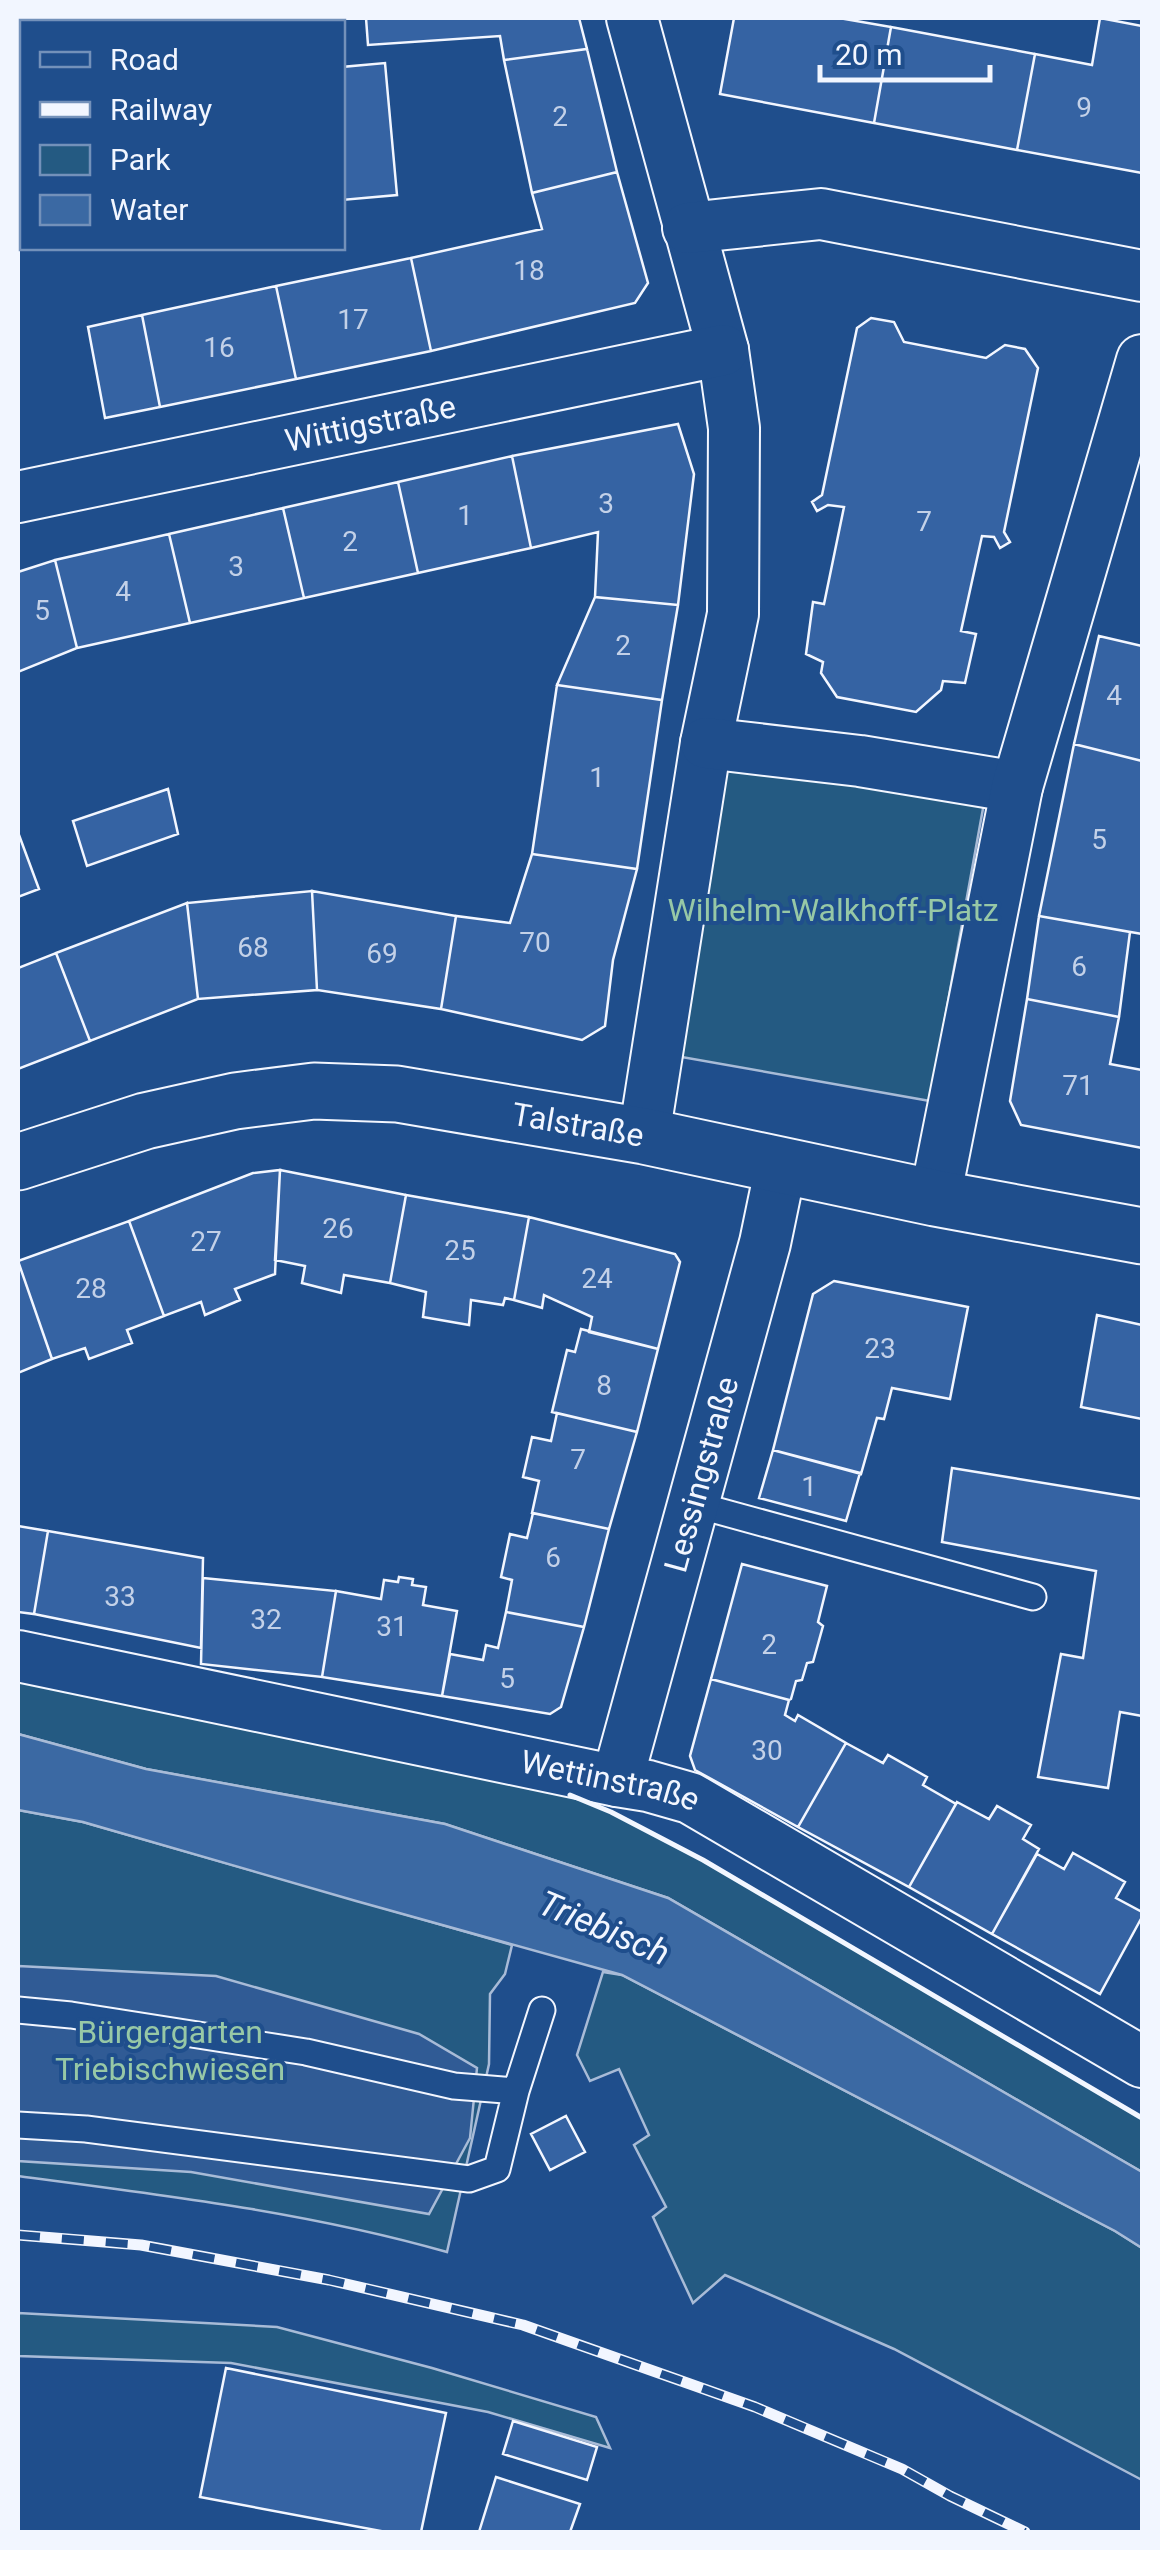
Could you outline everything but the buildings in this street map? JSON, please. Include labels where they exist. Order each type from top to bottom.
[{"type":"main road","name":"Talstraße","points":[[18,1162],[145,1121],[235,1101],[314,1091],[397,1094],[644,1136],[934,1198],[1142,1236]]},
{"type":"street","points":[[632,18],[723,350],[734,428],[733,614],[706,743],[644,1136]]},
{"type":"street","points":[[688,228],[820,214],[1142,276]]},
{"type":"street","name":"Wittigstraße","points":[[18,497],[723,350]]},
{"type":"street","points":[[934,1198],[1017,787],[1142,360]]},
{"type":"street","points":[[706,743],[860,761],[1017,787]]},
{"type":"street","name":"Lessingstraße","points":[[617,1781],[765,1243],[781,1166]]},
{"type":"street","name":"Wettinstraße","points":[[18,1656],[648,1786],[690,1798],[1142,2062]]},
{"type":"lane","points":[[693,1504],[1033,1598]]},
{"type":"lane","points":[[18,2010],[306,2052],[454,2086],[516,2090]]},
{"type":"lane","points":[[18,2126],[86,2129],[469,2179],[497,2169],[516,2090],[542,2010]]},
{"type":"green space","name":"Wilhelm-Walkhoff-Platz","points":[[727,757],[984,803],[930,1101],[676,1056]]},
{"type":"green space","points":[[18,1679],[551,1787],[611,1812],[703,1860],[1142,2118],[1142,2172],[668,1898],[445,1824],[146,1769],[18,1734]]},
{"type":"green space","name":"Bürgergarten Triebischwiesen","points":[[18,1810],[83,1822],[512,1945],[505,1974],[490,1994],[489,2064],[447,2252],[288,2215],[18,2176]]},
{"type":"green space","points":[[603,1972],[622,1975],[1142,2248],[1142,2480],[894,2349],[725,2275],[693,2303],[653,2217],[666,2207],[634,2145],[649,2135],[619,2069],[590,2081],[577,2055]]},
{"type":"green space","points":[[18,2313],[277,2327],[596,2417],[610,2448],[488,2412],[231,2363],[18,2356]]},
{"type":"shaded area","name":"Bürgergarten Triebischwiesen","points":[[18,1966],[216,1976],[419,2034],[477,2068],[470,2138],[429,2214],[191,2172],[18,2161]]},
{"type":"water","name":"Triebisch","points":[[18,1734],[146,1769],[445,1824],[668,1898],[1142,2172],[1142,2248],[622,1975],[83,1822],[18,1810]]},
{"type":"railway","points":[[18,2235],[141,2245],[329,2280],[523,2325],[755,2407],[902,2469],[1025,2532]]},
{"type":"wall","points":[[570,1795],[703,1860],[1142,2118]]}]
